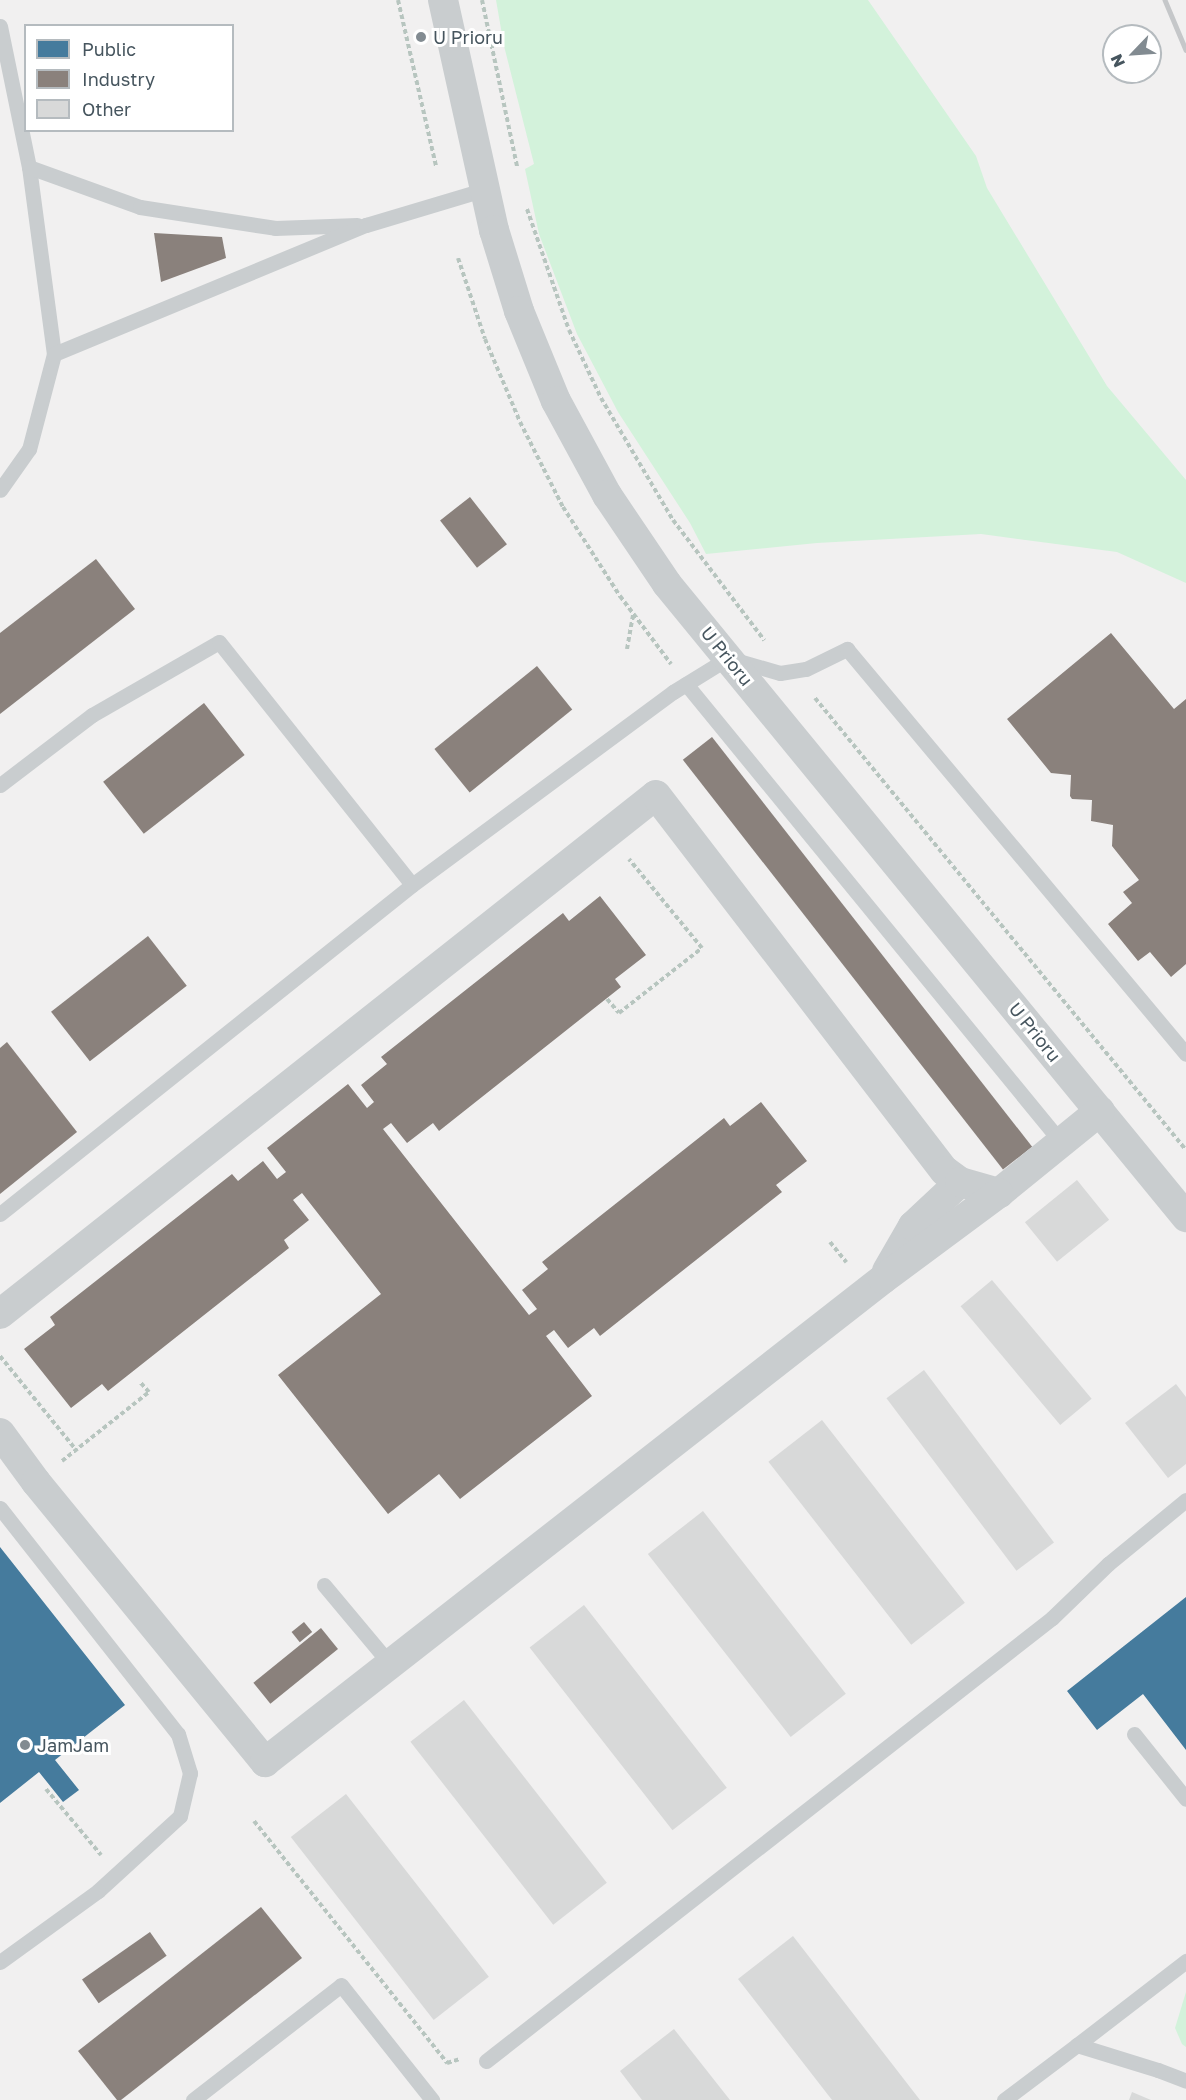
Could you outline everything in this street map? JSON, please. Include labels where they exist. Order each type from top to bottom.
[{"type":"street","name":"U Prioru","points":[[443,0],[494,230],[519,311],[556,401],[614,505],[668,584],[1186,1217]]},
{"type":"street","points":[[0,1314],[656,795],[938,1162],[960,1182],[999,1193]]},
{"type":"street","points":[[0,1433],[36,1482],[265,1762],[883,1279],[999,1193],[1060,1141],[1100,1111]]},
{"type":"street","points":[[883,1279],[912,1226],[960,1182]]},
{"type":"lane","points":[[0,26],[29,167],[54,354],[29,449],[0,490]]},
{"type":"lane","points":[[29,167],[140,207],[275,228],[366,225]]},
{"type":"lane","points":[[54,354],[164,311],[366,225],[486,189]]},
{"type":"lane","points":[[0,785],[92,715],[219,642],[412,885]]},
{"type":"lane","points":[[0,1214],[412,885],[686,684],[728,658],[780,673],[806,669],[848,649],[1186,1054]]},
{"type":"lane","points":[[686,684],[1060,1141]]},
{"type":"lane","points":[[486,2061],[1031,1635],[1108,1564],[1186,1500]]},
{"type":"lane","points":[[0,1508],[178,1734],[190,1773],[180,1816],[98,1891],[0,1962]]},
{"type":"lane","points":[[324,1585],[390,1664]]},
{"type":"lane","points":[[1134,1734],[1186,1799]]},
{"type":"lane","points":[[1004,2100],[1186,1961]]},
{"type":"lane","points":[[193,2100],[341,1985],[432,2100]]},
{"type":"lane","points":[[1077,2045],[1186,2081]]},
{"type":"path","points":[[398,0],[436,166]]},
{"type":"path","points":[[482,0],[519,172]]},
{"type":"path","points":[[526,207],[569,330],[601,398],[673,520],[765,642]]},
{"type":"path","points":[[627,650],[633,613]]},
{"type":"path","points":[[815,698],[1186,1150]]},
{"type":"path","points":[[607,833],[702,948],[619,1013],[607,999]]},
{"type":"path","points":[[830,1242],[846,1262]]},
{"type":"path","points":[[0,1356],[76,1450]]},
{"type":"path","points":[[36,1482],[149,1392],[140,1382]]},
{"type":"path","points":[[46,1789],[117,1874]]},
{"type":"path","points":[[254,1821],[447,2063],[468,2056],[486,2061]]},
{"type":"green space","points":[[496,0],[868,0],[976,156],[987,188],[1107,386],[1186,480],[1186,583],[1117,552],[981,534],[817,543],[706,554],[690,523],[618,412],[577,334],[539,234],[525,169],[534,164],[504,46]]},
{"type":"green space","points":[[1186,1992],[1186,2047],[1182,2044],[1175,2028]]},
{"type":"building: Public","points":[[0,1547],[125,1705],[55,1760],[79,1790],[63,1802],[39,1772],[0,1803]]},
{"type":"building: Public","points":[[1186,1597],[1186,1750],[1143,1694],[1097,1730],[1067,1691]]},
{"type":"building: Industry","points":[[154,233],[222,237],[226,258],[161,282]]},
{"type":"building: Industry","points":[[470,497],[507,544],[477,568],[440,520]]},
{"type":"building: Industry","points":[[96,559],[135,609],[0,714],[0,633]]},
{"type":"building: Industry","points":[[1111,633],[1174,709],[1186,699],[1186,964],[1171,977],[1150,952],[1138,961],[1108,924],[1132,903],[1123,892],[1139,880],[1112,846],[1113,825],[1091,821],[1092,800],[1072,799],[1070,796],[1071,775],[1051,773],[1007,719]]},
{"type":"building: Industry","points":[[537,666],[572,710],[470,793],[434,749]]},
{"type":"building: Industry","points":[[204,703],[245,755],[144,834],[103,782]]},
{"type":"building: Industry","points":[[712,737],[1032,1147],[1003,1170],[683,760]]},
{"type":"building: Industry","points":[[600,896],[646,955],[615,979],[621,987],[439,1131],[433,1123],[407,1143],[391,1123],[383,1129],[529,1315],[537,1309],[522,1290],[548,1269],[542,1262],[724,1118],[730,1126],[761,1102],[807,1161],[776,1185],[782,1192],[600,1336],[594,1328],[568,1348],[554,1330],[546,1336],[592,1396],[460,1499],[439,1474],[388,1514],[278,1375],[381,1294],[302,1193],[293,1200],[309,1220],[284,1240],[289,1248],[108,1391],[102,1384],[71,1408],[24,1349],[55,1325],[50,1317],[232,1174],[238,1181],[263,1161],[277,1179],[286,1172],[267,1148],[348,1084],[367,1108],[374,1102],[361,1085],[387,1064],[381,1057],[563,913],[569,921]]},
{"type":"building: Industry","points":[[148,936],[187,986],[90,1061],[51,1012]]},
{"type":"building: Industry","points":[[7,1042],[77,1132],[0,1194],[0,1048]]},
{"type":"building: Industry","points":[[304,1622],[312,1632],[300,1642],[292,1632]]},
{"type":"building: Industry","points":[[321,1628],[338,1649],[270,1704],[253,1683]]},
{"type":"building: Industry","points":[[261,1907],[302,1958],[121,2100],[117,2100],[78,2051]]},
{"type":"building: Industry","points":[[150,1932],[167,1956],[99,2003],[82,1980]]},
{"type":"building: Other","points":[[1077,1180],[1109,1220],[1057,1262],[1025,1222]]},
{"type":"building: Other","points":[[992,1280],[1092,1399],[1060,1425],[961,1306]]},
{"type":"building: Other","points":[[924,1370],[1054,1543],[1016,1571],[886,1398]]},
{"type":"building: Other","points":[[1176,1384],[1186,1397],[1186,1464],[1168,1478],[1125,1423]]},
{"type":"building: Other","points":[[822,1420],[965,1603],[911,1645],[768,1462]]},
{"type":"building: Other","points":[[703,1511],[846,1694],[791,1737],[648,1554]]},
{"type":"building: Other","points":[[584,1605],[727,1788],[672,1830],[530,1647]]},
{"type":"building: Other","points":[[464,1700],[607,1883],[553,1925],[410,1742]]},
{"type":"building: Other","points":[[346,1794],[489,1977],[434,2020],[291,1837]]},
{"type":"building: Other","points":[[793,1936],[920,2100],[832,2100],[738,1979]]},
{"type":"building: Other","points":[[674,2029],[730,2100],[642,2100],[620,2071]]},
{"type":"building: Other","points":[[1132,2092],[1151,2100],[1129,2100]]},
{"type":"railway","points":[[1165,0],[1186,50]]},
{"type":"place","name":"U Prioru","points":[[421,37]]},
{"type":"place","name":"JamJam","points":[[25,1745]]}]
